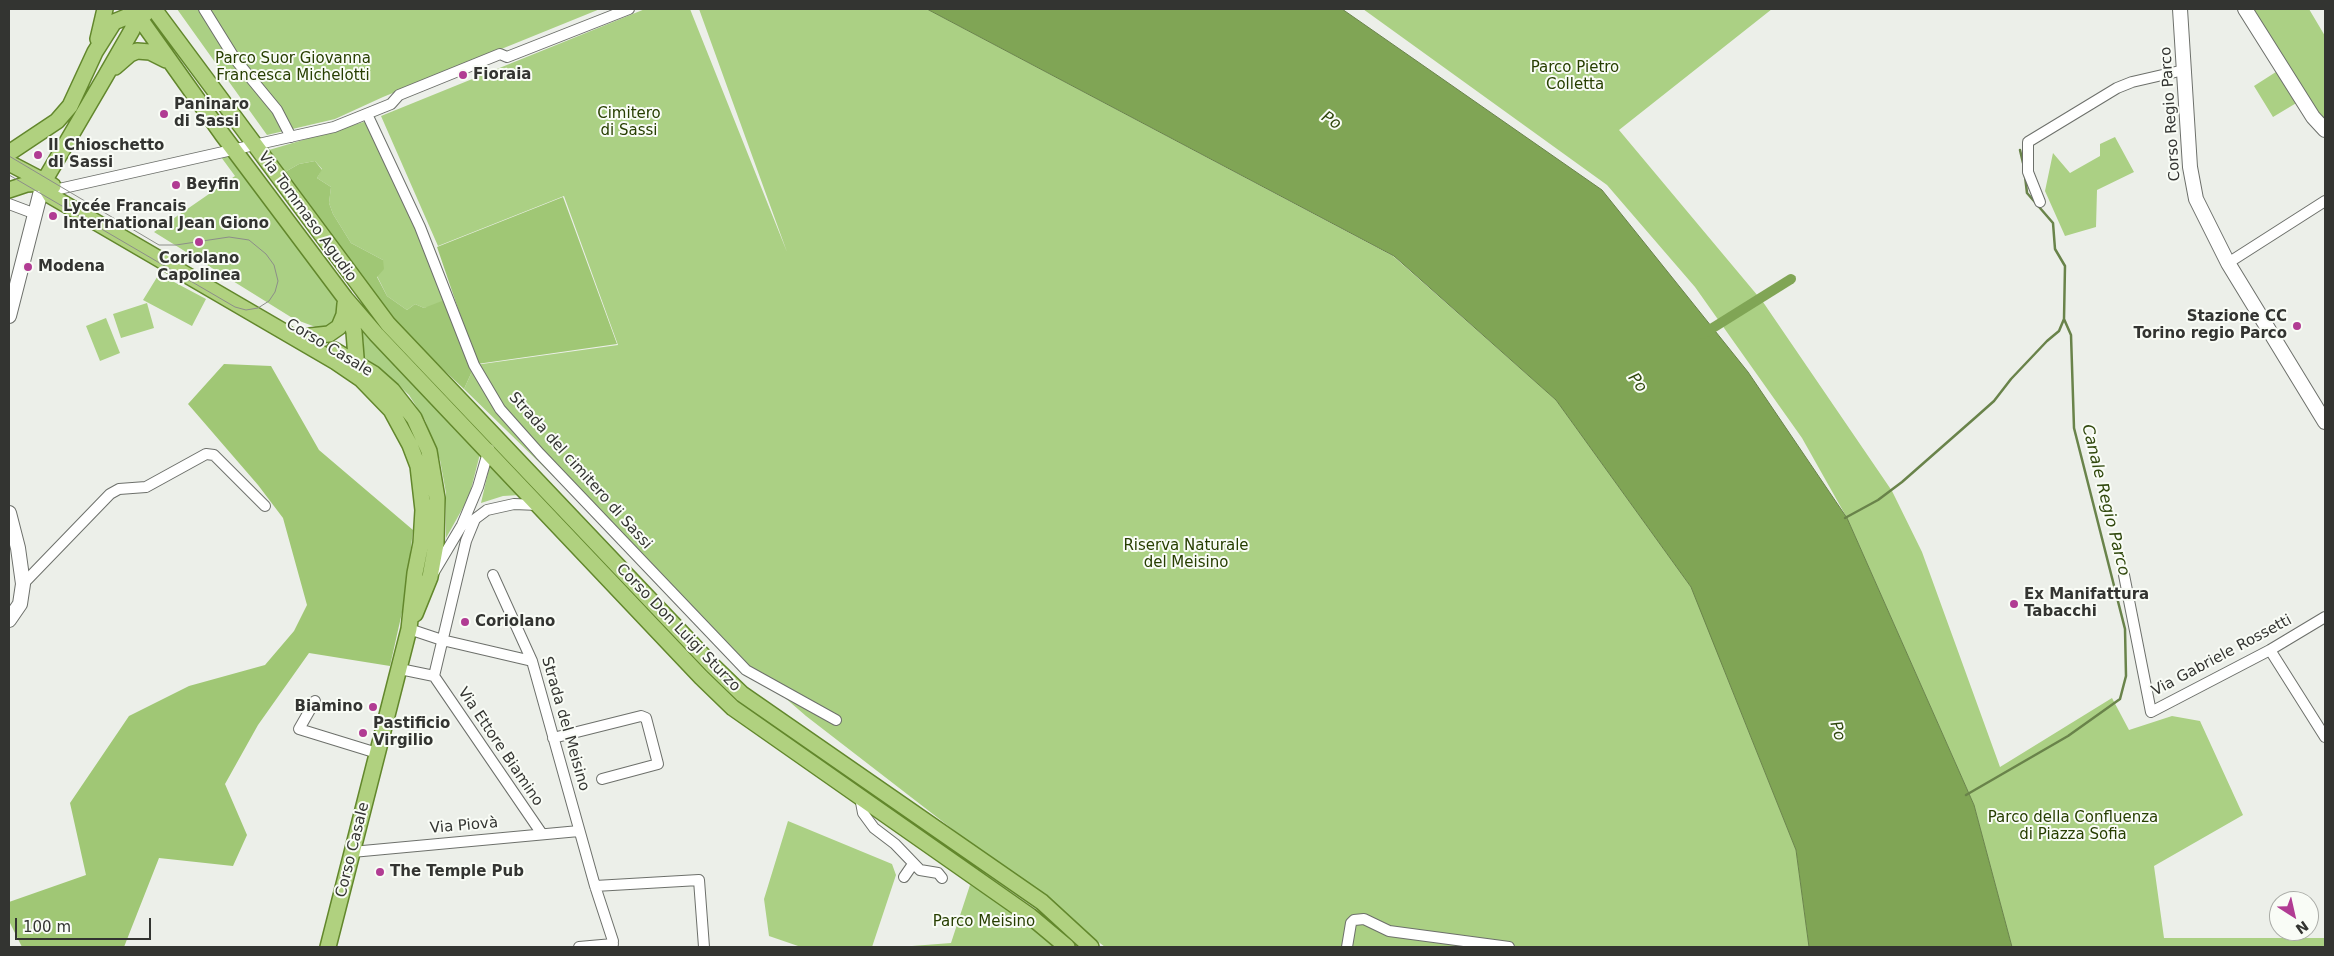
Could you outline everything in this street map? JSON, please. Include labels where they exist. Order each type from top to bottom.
[{"type":"main road","points":[[9,152],[50,126],[66,111],[84,79],[95,52],[105,9]]},
{"type":"main road","points":[[95,52],[114,22],[137,11],[149,14],[157,13]]},
{"type":"main road","points":[[9,190],[27,184],[43,183],[105,78],[137,11]]},
{"type":"main road","name":"Via Tommaso Agudio","points":[[137,11],[170,62],[345,298]]},
{"type":"main road","name":"Via Tommaso Agudio","points":[[157,13],[360,289]]},
{"type":"main road","points":[[105,78],[121,61],[137,51],[155,54],[170,62]]},
{"type":"main road","name":"Corso Casale","points":[[9,163],[43,183],[59,189],[355,362],[378,378],[404,403],[429,451],[435,474],[438,509],[436,544],[430,577],[409,629]]},
{"type":"main road","name":"Corso Casale","points":[[43,183],[51,196],[336,362],[361,379],[380,397],[401,425],[418,466],[423,510],[421,543],[415,573],[409,629],[328,947]]},
{"type":"main road","name":"Corso Don Luigi Sturzo","points":[[360,289],[388,324],[491,434],[742,694],[1042,902],[1091,947]]},
{"type":"main road","points":[[310,336],[329,334],[339,327],[344,315],[345,298]]},
{"type":"main road","points":[[345,298],[354,332],[355,362],[361,379]]},
{"type":"main road","name":"Corso Don Luigi Sturzo","points":[[345,298],[376,334],[732,708],[1030,916],[1067,947]]},
{"type":"street","points":[[204,9],[236,59],[277,110],[291,137],[334,128],[391,104],[399,95],[500,54],[507,57],[628,9]]},
{"type":"street","name":"Corso Regio Parco","points":[[2180,9],[2192,186],[2202,213],[2228,263],[2325,422]]},
{"type":"street","points":[[2245,9],[2313,117],[2325,130]]},
{"type":"street","points":[[2040,202],[2028,172],[2028,142],[2117,88],[2184,70]]},
{"type":"street","name":"Strada del cimitero di Sassi","points":[[368,114],[420,227],[474,365],[500,409],[540,454],[746,670],[836,720]]},
{"type":"street","name":"Via Tommaso Agudio","points":[[234,149],[291,137]]},
{"type":"street","points":[[59,189],[234,149]]},
{"type":"street","points":[[9,316],[33,213],[43,183]]},
{"type":"street","points":[[2228,263],[2325,201]]},
{"type":"street","points":[[9,204],[33,213]]},
{"type":"street","points":[[430,577],[462,525],[488,452],[491,434]]},
{"type":"street","points":[[23,584],[110,494],[118,489],[146,487],[206,454],[214,455],[265,506]]},
{"type":"street","points":[[462,525],[475,519],[487,510],[514,504],[538,505]]},
{"type":"street","points":[[9,513],[18,548],[23,584],[20,604],[9,620]]},
{"type":"street","points":[[400,669],[434,676],[466,541],[475,519]]},
{"type":"street","points":[[462,525],[466,541]]},
{"type":"street","name":"Via Gabriele Rossetti","points":[[2124,574],[2151,712],[2270,650],[2325,617]]},
{"type":"street","name":"Strada del Meisino","points":[[493,576],[532,661],[612,946]]},
{"type":"street","points":[[409,629],[442,640],[532,661]]},
{"type":"street","points":[[2270,650],[2325,737]]},
{"type":"street","name":"Via Ettore Biamino","points":[[434,676],[542,834]]},
{"type":"street","points":[[315,701],[300,729],[377,753]]},
{"type":"street","points":[[553,738],[642,716],[646,718],[658,764],[602,779]]},
{"type":"street","points":[[860,797],[863,813],[874,828],[896,844],[920,870],[938,873],[942,878]]},
{"type":"street","name":"Via Piovà","points":[[352,852],[579,831]]},
{"type":"street","points":[[904,877],[913,864]]},
{"type":"street","points":[[595,886],[699,880],[704,947]]},
{"type":"street","points":[[1347,947],[1351,923],[1354,920],[1364,919],[1389,931],[1508,947]]},
{"type":"street","points":[[579,947],[612,946]]},
{"type":"green space","name":"Parco Suor Giovanna Francesca Michelotti","points":[[177,9],[600,9],[383,97],[335,119],[267,135]]},
{"type":"green space","name":"Riserva Naturale del Meisino","points":[[645,9],[690,9],[787,252],[699,9],[927,9],[1393,256],[1556,400],[1691,587],[1711,631],[1725,672],[1796,850],[1809,947],[1105,947],[806,716],[746,664],[464,389],[475,365],[618,345],[564,196],[438,246],[381,116]]},
{"type":"green space","points":[[1363,9],[1772,9],[1619,130],[1763,302],[1892,491],[1922,552],[2000,767],[2112,698],[2129,730],[2172,716],[2200,721],[2243,815],[2154,866],[2164,938],[2269,938],[2269,941],[2319,941],[2319,938],[2325,938],[2325,947],[2012,947],[1974,805],[1847,518],[1802,438],[1695,287],[1607,185]]},
{"type":"green space","points":[[2254,9],[2309,9],[2325,36],[2325,121],[2308,100]]},
{"type":"green space","points":[[2279,70],[2298,102],[2273,117],[2254,86]]},
{"type":"green space","points":[[367,121],[447,299],[433,306],[424,308],[415,304],[407,310],[387,296],[377,276],[383,260],[351,243],[333,214],[329,203],[331,187],[317,178],[322,169],[315,161],[299,164],[285,172],[269,150]]},
{"type":"green space","points":[[2115,137],[2134,172],[2097,190],[2096,227],[2065,236],[2045,191],[2053,153],[2070,173],[2100,156],[2100,144]]},
{"type":"green space","points":[[231,156],[339,299],[337,323],[321,329],[294,319],[154,232],[235,176],[221,157]]},
{"type":"green space","points":[[159,274],[206,299],[192,326],[143,300]]},
{"type":"green space","points":[[147,303],[154,328],[121,338],[113,314]]},
{"type":"green space","points":[[106,318],[120,353],[100,361],[86,326]]},
{"type":"green space","points":[[361,328],[480,454],[469,497],[446,538],[446,493],[440,460],[425,420],[409,395],[389,376],[362,359],[364,345]]},
{"type":"green space","points":[[490,464],[520,495],[503,496],[481,503]]},
{"type":"green space","points":[[788,821],[892,864],[896,875],[872,947],[801,947],[769,936],[764,899]]},
{"type":"green space","name":"Parco Meisino","points":[[970,885],[1011,908],[1057,947],[899,947],[951,943]]},
{"type":"shaded area","points":[[315,161],[322,170],[317,178],[331,187],[329,203],[333,214],[351,243],[383,260],[384,269],[377,277],[387,296],[407,310],[415,304],[424,308],[447,299],[474,367],[464,389],[407,335],[369,289],[285,172],[299,164]]},
{"type":"shaded area","points":[[563,197],[617,344],[477,364],[437,247]]},
{"type":"shaded area","points":[[224,364],[271,366],[319,450],[413,530],[405,599],[390,666],[309,653],[258,725],[225,784],[247,835],[233,866],[159,858],[124,947],[22,947],[9,921],[9,902],[86,875],[70,803],[129,716],[189,686],[265,665],[294,631],[307,605],[283,518],[258,485],[188,404]]},
{"type":"water","name":"Po","points":[[927,9],[1342,9],[1602,190],[1748,372],[1847,518],[1974,805],[2012,947],[1809,947],[1796,850],[1691,587],[1556,400],[1394,256]]},
{"type":"waterway","name":"Canale Regio Parco","points":[[2020,150],[2023,163]]},
{"type":"waterway","name":"Canale Regio Parco","points":[[1845,518],[1878,500],[1902,482],[1994,401],[2011,379],[2059,331],[2064,319],[2065,266],[2055,249],[2053,223],[2027,193],[2025,176]]},
{"type":"waterway","points":[[1703,334],[1791,279]]},
{"type":"waterway","name":"Canale Regio Parco","points":[[1966,795],[2068,736],[2120,699],[2126,676],[2125,629],[2074,428],[2071,335],[2064,319]]},
{"type":"tram line","points":[[9,156],[159,245],[176,245],[229,237],[249,240],[266,254],[274,265],[278,281],[275,292],[269,301],[258,308],[246,310],[235,307],[9,175]]},
{"type":"place","name":"Fioraia","points":[[463,75]]},
{"type":"place","name":"Paninaro di Sassi","points":[[164,114]]},
{"type":"place","name":"Il Chioschetto di Sassi","points":[[38,155]]},
{"type":"place","name":"Beyfin","points":[[176,185]]},
{"type":"place","name":"Lycée Francais International Jean Giono","points":[[53,216]]},
{"type":"place","name":"Coriolano Capolinea","points":[[199,242]]},
{"type":"place","name":"Modena","points":[[28,267]]},
{"type":"place","name":"Stazione CC Torino regio Parco","points":[[2297,326]]},
{"type":"place","name":"Ex Manifattura Tabacchi","points":[[2014,604]]},
{"type":"place","name":"Coriolano","points":[[465,622]]},
{"type":"place","name":"Biamino","points":[[373,707]]},
{"type":"place","name":"Pastificio Virgilio","points":[[363,733]]},
{"type":"place","name":"The Temple Pub","points":[[380,872]]},
{"type":"park label","name":"Parco Pietro Colletta","points":[[1575,76]]},
{"type":"park label","name":"Cimitero di Sassi","points":[[629,122]]},
{"type":"park label","name":"Parco della Confluenza di Piazza Sofia","points":[[2073,826]]}]
